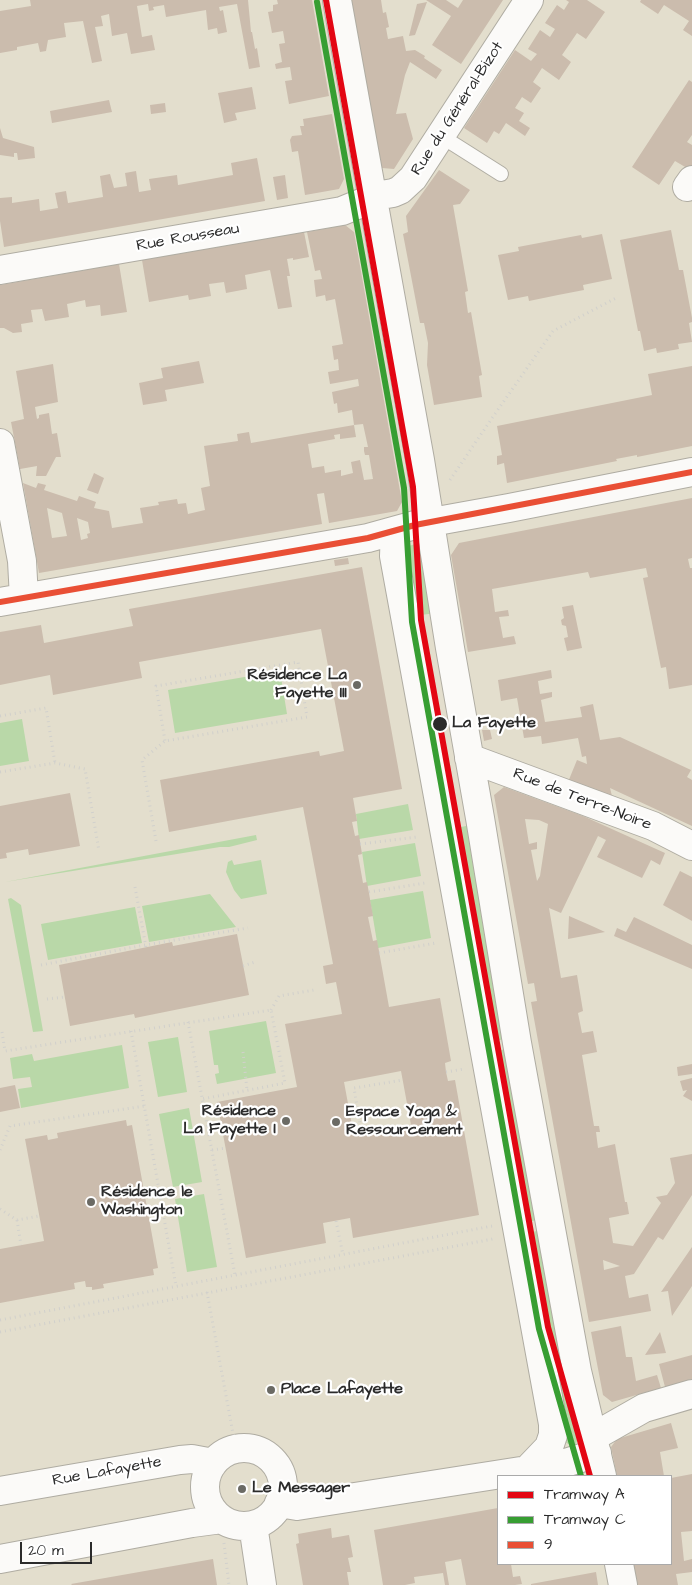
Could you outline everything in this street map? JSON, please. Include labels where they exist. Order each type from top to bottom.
[{"type":"street","points":[[337,0],[430,522],[517,1043],[577,1371],[598,1455]]},
{"type":"street","name":"Rue du Général-Bizot","points":[[373,198],[400,190],[413,178],[529,0]]},
{"type":"street","name":"Rue Rousseau","points":[[0,270],[342,211],[373,198]]},
{"type":"street","points":[[0,443],[22,561],[12,600],[368,538],[430,522],[692,472]]},
{"type":"street","points":[[394,531],[394,556],[506,1230],[553,1424],[553,1435],[549,1447],[528,1469]]},
{"type":"street","name":"Rue de Terre-Noire","points":[[469,758],[653,826],[692,846]]},
{"type":"street","points":[[279,1503],[297,1506],[560,1465],[598,1455],[644,1408],[692,1394]]},
{"type":"street","points":[[0,1558],[192,1523],[235,1523],[267,1518],[275,1511],[279,1503],[282,1493],[281,1474],[273,1462],[258,1451],[250,1449],[236,1450],[221,1456],[212,1466],[207,1476],[206,1492],[211,1508],[235,1523],[262,1585]]},
{"type":"street","name":"Rue Lafayette","points":[[0,1490],[180,1460],[192,1459],[208,1462],[212,1466]]},
{"type":"street","points":[[618,1565],[622,1585]]},
{"type":"lane","points":[[441,136],[501,174]]},
{"type":"path","points":[[446,487],[553,331],[616,298]]},
{"type":"path","points":[[156,841],[142,760],[165,741],[307,717],[298,662],[156,686],[165,741]]},
{"type":"path","points":[[0,716],[46,708],[55,763]]},
{"type":"path","points":[[0,772],[55,763],[85,769],[99,851]]},
{"type":"path","points":[[360,844],[417,837]]},
{"type":"path","points":[[368,892],[426,883]]},
{"type":"path","points":[[135,887],[146,946]]},
{"type":"path","points":[[41,965],[248,928]]},
{"type":"path","points":[[379,953],[436,943]]},
{"type":"path","points":[[243,966],[255,962]]},
{"type":"path","points":[[202,1099],[285,1083],[271,1010],[279,996],[314,990]]},
{"type":"path","points":[[47,1000],[65,997]]},
{"type":"path","points":[[2,1032],[5,1050],[271,1010]]},
{"type":"path","points":[[188,1022],[235,1275]]},
{"type":"path","points":[[131,1031],[176,1287]]},
{"type":"path","points":[[243,1052],[247,1090]]},
{"type":"path","points":[[446,1072],[467,1069]]},
{"type":"path","points":[[352,1126],[360,1124],[354,1088],[403,1080]]},
{"type":"path","points":[[0,1150],[10,1126],[144,1106]]},
{"type":"path","points":[[212,1150],[226,1148]]},
{"type":"path","points":[[0,1209],[17,1220],[39,1216]]},
{"type":"path","points":[[17,1220],[21,1246]]},
{"type":"path","points":[[336,1221],[342,1256]]},
{"type":"path","points":[[0,1320],[235,1275],[506,1230]]},
{"type":"path","points":[[0,1332],[207,1292],[506,1230]]},
{"type":"path","points":[[207,1292],[236,1450]]},
{"type":"path","points":[[229,1585],[224,1542],[235,1523]]},
{"type":"green space","points":[[415,544],[422,547],[437,613],[412,616],[406,547]]},
{"type":"green space","points":[[280,671],[287,714],[175,733],[168,690]]},
{"type":"green space","points":[[22,719],[29,761],[0,766],[0,723]]},
{"type":"green space","points":[[408,804],[413,830],[359,839],[356,814]]},
{"type":"green space","points":[[476,824],[510,1038],[490,1042],[451,829]]},
{"type":"green space","points":[[256,835],[257,840],[229,847],[5,882]]},
{"type":"green space","points":[[415,843],[421,876],[367,886],[362,852]]},
{"type":"green space","points":[[232,860],[234,865],[261,860],[267,894],[241,899],[234,890],[226,872],[228,862]]},
{"type":"green space","points":[[423,891],[431,938],[378,948],[370,900]]},
{"type":"green space","points":[[210,894],[236,927],[149,942],[142,906]]},
{"type":"green space","points":[[11,898],[21,905],[43,1031],[33,1032],[8,899]]},
{"type":"green space","points":[[135,907],[142,943],[48,960],[41,924]]},
{"type":"green space","points":[[266,1021],[276,1073],[217,1084],[215,1074],[219,1073],[218,1065],[214,1065],[209,1031]]},
{"type":"green space","points":[[178,1037],[187,1092],[158,1097],[148,1042]]},
{"type":"green space","points":[[122,1045],[129,1088],[21,1108],[18,1089],[32,1087],[30,1077],[13,1079],[10,1058],[32,1054],[34,1061]]},
{"type":"green space","points":[[511,1048],[542,1219],[523,1223],[492,1052]]},
{"type":"green space","points":[[189,1108],[202,1182],[173,1187],[159,1114]]},
{"type":"green space","points":[[204,1194],[217,1267],[187,1272],[175,1199]]},
{"type":"green space","points":[[544,1230],[569,1367],[549,1371],[525,1233]]},
{"type":"green space","points":[[571,1378],[580,1434],[574,1448],[561,1439],[551,1382]]},
{"type":"building","points":[[30,0],[248,0],[251,32],[255,49],[257,48],[260,67],[249,69],[237,4],[219,7],[220,11],[223,10],[227,32],[218,34],[217,28],[208,30],[206,10],[166,17],[164,5],[153,7],[154,10],[149,11],[148,4],[137,6],[142,37],[152,35],[155,50],[131,54],[127,33],[112,36],[109,14],[101,16],[103,26],[95,27],[102,61],[92,63],[83,21],[64,23],[66,37],[48,40],[46,51],[40,52],[38,43],[0,53],[0,11],[31,6]]},
{"type":"building","points":[[277,0],[312,0],[329,96],[289,104],[285,81],[292,80],[290,67],[276,69],[275,64],[282,62],[279,44],[285,43],[283,31],[272,33],[268,12],[273,11],[273,5],[278,4]]},
{"type":"building","points":[[351,0],[381,0],[383,13],[386,12],[389,27],[386,28],[388,39],[403,36],[406,51],[415,50],[442,70],[436,79],[410,62],[396,114],[406,113],[413,139],[394,169],[382,168],[380,166]]},
{"type":"building","points":[[426,0],[446,0],[458,8],[463,0],[503,0],[461,64],[432,45],[451,16]]},
{"type":"building","points":[[566,0],[587,0],[605,12],[586,39],[577,33],[562,55],[571,62],[559,80],[542,68],[533,82],[541,88],[531,103],[522,97],[515,108],[524,113],[519,121],[530,128],[525,136],[506,123],[499,134],[494,131],[487,143],[464,128],[515,50],[531,61],[537,54],[528,49],[540,30],[550,37],[555,29],[545,23],[557,5],[564,10],[569,2]]},
{"type":"building","points":[[641,0],[692,0],[692,36],[683,30],[689,21],[664,5],[658,14],[640,2]]},
{"type":"building","points":[[427,2],[415,35],[409,36],[417,4]]},
{"type":"building","points":[[689,80],[692,82],[692,135],[687,142],[692,145],[692,171],[675,161],[659,185],[632,167]]},
{"type":"building","points":[[252,87],[256,109],[235,113],[237,120],[224,123],[218,93]]},
{"type":"building","points":[[109,100],[112,112],[52,123],[50,111]]},
{"type":"building","points":[[165,103],[166,112],[151,114],[150,105]]},
{"type":"building","points":[[332,114],[344,179],[339,189],[305,195],[298,151],[292,152],[290,140],[292,136],[302,135],[300,126],[304,126],[303,119]]},
{"type":"building","points":[[0,128],[3,138],[34,147],[35,158],[18,160],[17,153],[14,153],[14,157],[0,155]]},
{"type":"building","points":[[257,158],[265,201],[4,247],[0,221],[0,198],[12,197],[12,203],[39,199],[40,211],[58,208],[55,193],[66,191],[68,203],[103,197],[100,176],[110,174],[114,188],[127,186],[125,173],[136,171],[139,192],[151,190],[149,179],[177,175],[178,185],[233,175],[231,163]]},
{"type":"building","points":[[439,170],[470,190],[460,204],[453,205],[468,291],[465,292],[468,313],[471,312],[482,375],[479,376],[482,397],[434,405],[427,365],[428,343],[424,323],[420,323],[403,234],[408,232],[406,216]]},
{"type":"building","points":[[285,175],[288,198],[277,200],[273,177]]},
{"type":"building","points":[[345,225],[354,232],[402,502],[397,511],[329,523],[324,493],[317,494],[322,524],[39,573],[23,483],[36,488],[38,483],[46,485],[44,490],[77,501],[79,496],[96,502],[94,508],[109,511],[112,528],[143,523],[140,508],[159,505],[158,502],[177,499],[178,504],[186,503],[188,514],[205,510],[201,488],[210,486],[204,446],[238,441],[237,434],[249,432],[251,443],[354,425],[352,410],[338,413],[337,403],[334,404],[332,392],[359,386],[358,379],[330,384],[328,372],[339,370],[338,359],[334,360],[332,346],[343,344],[335,299],[326,301],[325,295],[316,297],[314,280],[322,279],[320,270],[315,271],[307,232]],"holes":[[[363,424],[368,447],[364,447],[364,451],[365,455],[369,455],[373,479],[364,480],[360,460],[351,462],[353,473],[341,476],[341,470],[325,473],[324,466],[312,468],[308,444],[335,439],[334,435],[340,434],[340,439],[356,437],[354,425]],[[47,508],[62,513],[67,536],[52,538]],[[77,518],[88,522],[90,533],[87,534],[88,538],[81,540]]]},
{"type":"building","points":[[671,230],[679,270],[683,270],[692,318],[692,322],[689,323],[692,342],[678,344],[679,349],[657,353],[656,348],[644,351],[640,331],[638,331],[620,240]]},
{"type":"building","points":[[304,232],[309,257],[293,260],[293,258],[287,259],[290,276],[287,276],[292,307],[278,309],[270,270],[245,275],[247,289],[226,293],[224,282],[209,284],[211,296],[189,300],[188,295],[149,302],[142,260]]},
{"type":"building","points":[[602,234],[612,279],[583,285],[584,290],[529,301],[528,296],[508,300],[498,255],[519,251],[518,247],[581,235],[582,238]]},
{"type":"building","points":[[119,264],[127,312],[101,316],[100,305],[86,307],[85,300],[67,304],[69,317],[45,321],[42,309],[31,310],[33,322],[21,324],[22,332],[13,333],[0,328],[0,285]]},
{"type":"building","points":[[199,361],[204,383],[165,390],[167,401],[143,405],[139,383],[163,378],[161,368]]},
{"type":"building","points":[[53,364],[58,402],[35,407],[37,419],[39,415],[49,413],[52,434],[57,433],[61,457],[56,457],[46,476],[36,476],[37,466],[20,469],[11,422],[24,419],[16,371]]},
{"type":"building","points":[[692,366],[692,446],[637,457],[637,455],[616,459],[617,461],[507,483],[504,463],[497,465],[497,456],[502,455],[497,426],[652,395],[648,374]]},
{"type":"building","points":[[94,473],[104,478],[98,494],[87,490]]},
{"type":"building","points":[[692,498],[692,558],[688,559],[690,568],[692,568],[692,685],[669,689],[666,667],[661,668],[643,578],[648,577],[646,568],[590,578],[588,572],[492,589],[495,612],[508,610],[509,616],[499,617],[503,638],[514,636],[516,644],[468,652],[451,555],[459,543]]},
{"type":"building","points":[[348,558],[349,564],[335,566],[334,560]]},
{"type":"building","points":[[362,567],[402,789],[353,798],[357,821],[352,822],[355,836],[359,835],[362,854],[358,855],[363,883],[367,882],[373,916],[368,917],[373,941],[377,940],[389,1007],[440,998],[451,1061],[445,1063],[446,1072],[448,1081],[455,1080],[479,1215],[353,1238],[350,1218],[323,1223],[326,1243],[246,1258],[217,1102],[297,1087],[285,1024],[342,1014],[336,982],[326,984],[323,966],[333,964],[303,807],[169,832],[160,780],[319,751],[320,756],[344,751],[321,629],[139,662],[142,678],[53,695],[50,675],[0,685],[0,632],[41,625],[44,643],[133,626],[129,609]],"holes":[[[401,1071],[411,1125],[354,1136],[344,1082]]]},
{"type":"building","points":[[573,605],[582,648],[567,651],[564,638],[568,637],[566,626],[562,625],[561,620],[564,618],[562,607]]},
{"type":"building","points":[[551,670],[552,678],[538,681],[540,694],[552,692],[552,697],[541,700],[545,722],[582,717],[580,707],[593,704],[600,740],[620,737],[691,770],[687,777],[692,780],[692,826],[610,788],[613,800],[568,782],[577,760],[587,764],[586,756],[582,757],[578,738],[542,744],[541,736],[524,738],[517,698],[501,701],[498,680]]},
{"type":"building","points":[[482,730],[490,730],[492,739],[484,741]]},
{"type":"building","points":[[504,787],[583,816],[665,853],[660,865],[651,860],[642,878],[597,857],[606,840],[598,836],[561,913],[549,908],[561,978],[577,975],[583,1011],[578,1013],[582,1033],[593,1031],[597,1052],[582,1055],[594,1126],[599,1126],[600,1132],[596,1132],[598,1148],[615,1144],[625,1202],[627,1202],[629,1214],[609,1218],[613,1243],[633,1246],[661,1203],[656,1197],[667,1195],[675,1183],[670,1158],[692,1154],[692,1195],[663,1240],[658,1237],[634,1274],[625,1276],[629,1298],[648,1294],[651,1311],[589,1322],[531,1002],[537,1001],[534,983],[528,984],[494,795]],"holes":[[[525,819],[539,820],[548,824],[540,876],[537,881],[531,850],[537,849],[537,842],[529,844]],[[603,1260],[620,1266],[604,1270]]]},
{"type":"building","points":[[70,793],[80,846],[29,855],[28,849],[6,853],[7,858],[0,859],[0,806]]},
{"type":"building","points":[[680,871],[692,877],[692,921],[663,905]]},
{"type":"building","points":[[569,916],[592,926],[605,932],[568,939]]},
{"type":"building","points":[[634,917],[692,945],[692,969],[614,936],[617,928],[626,932]]},
{"type":"building","points":[[237,934],[249,995],[135,1018],[134,1014],[70,1026],[59,965],[172,942],[173,946]]},
{"type":"building","points":[[692,1064],[692,1074],[678,1076],[677,1067]]},
{"type":"building","points":[[692,1078],[692,1101],[683,1096],[687,1090],[683,1091],[680,1081]]},
{"type":"building","points":[[15,1085],[20,1108],[0,1112],[0,1088]]},
{"type":"building","name":"Résidence le Washington","points":[[126,1120],[127,1126],[132,1125],[158,1268],[153,1269],[154,1275],[103,1284],[104,1288],[92,1290],[92,1287],[86,1287],[85,1281],[74,1283],[75,1289],[0,1303],[0,1249],[44,1241],[25,1139],[47,1135],[48,1140],[58,1138],[57,1133]]},
{"type":"building","points":[[692,1247],[692,1286],[672,1316],[668,1291],[661,1292]]},
{"type":"building","points":[[621,1326],[626,1357],[632,1357],[636,1381],[657,1375],[661,1388],[612,1402],[603,1395],[591,1332]]},
{"type":"building","points":[[660,1332],[666,1353],[645,1355]]},
{"type":"building","points":[[692,1355],[692,1379],[665,1387],[659,1364]]},
{"type":"building","points":[[671,1423],[678,1448],[660,1452],[664,1475],[617,1475],[611,1447],[617,1439]]},
{"type":"building","points":[[692,1474],[692,1531],[681,1532],[684,1561],[692,1559],[692,1572],[676,1574],[678,1585],[637,1585],[633,1565],[672,1565],[672,1478]]},
{"type":"building","points":[[497,1508],[497,1565],[511,1565],[513,1577],[520,1576],[522,1584],[466,1585],[461,1559],[445,1562],[449,1585],[445,1585],[443,1573],[414,1577],[415,1583],[405,1585],[383,1585],[374,1530]]},
{"type":"building","points":[[331,1528],[332,1538],[349,1535],[353,1557],[348,1558],[351,1572],[347,1572],[349,1585],[303,1585],[296,1544],[299,1543],[298,1534]]},
{"type":"building","points":[[213,1559],[217,1585],[71,1584]]},
{"type":"building","points":[[596,1572],[598,1585],[531,1585],[531,1584]]},
{"type":"tram line","name":"A","points":[[326,0],[413,487],[421,620],[548,1327],[590,1475]]},
{"type":"tram line","name":"C","points":[[317,2],[404,488],[412,622],[539,1329],[581,1475]]},
{"type":"transit line","name":"9","points":[[0,602],[368,538],[415,525],[692,472]]},
{"type":"place","name":"Résidence La Fayette III","points":[[357,685]]},
{"type":"place","name":"La Fayette","points":[[440,724]]},
{"type":"place","name":"Résidence La Fayette I","points":[[286,1121]]},
{"type":"place","name":"Espace Yoga & Ressourcement","points":[[336,1122]]},
{"type":"place","name":"Résidence le Washington","points":[[91,1202]]},
{"type":"place","name":"Place Lafayette","points":[[271,1390]]},
{"type":"place","name":"Le Messager","points":[[242,1489]]}]
